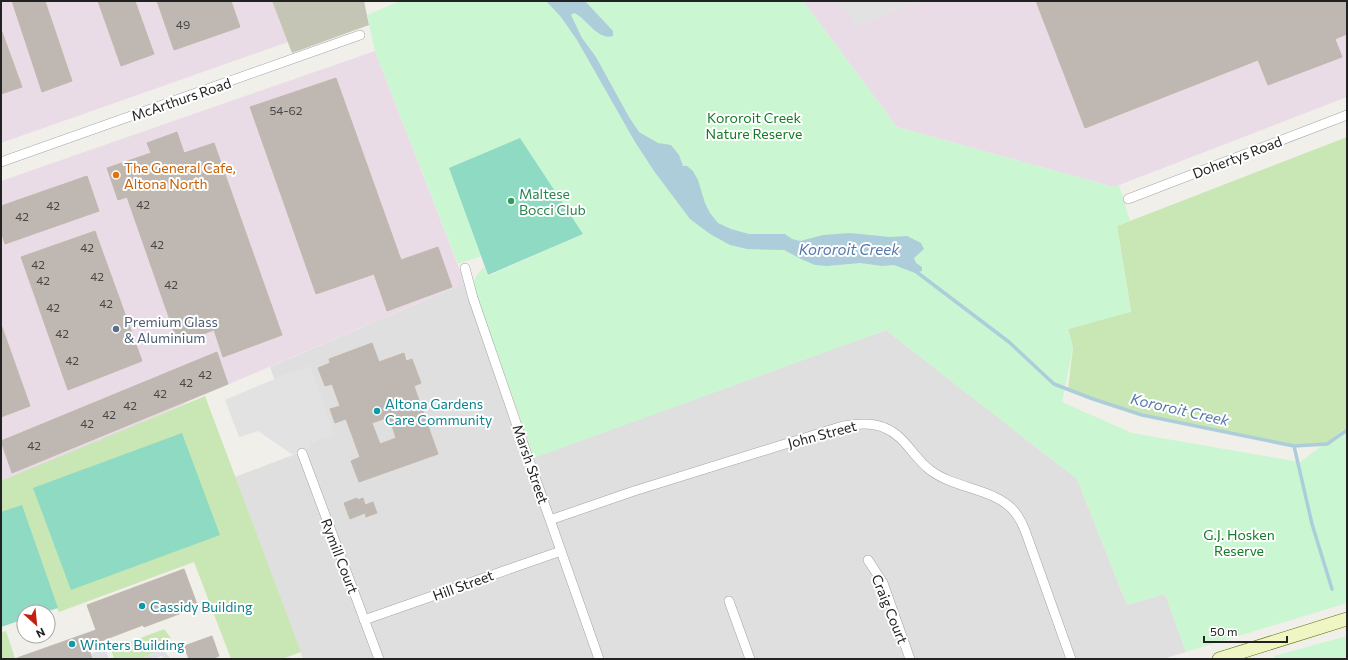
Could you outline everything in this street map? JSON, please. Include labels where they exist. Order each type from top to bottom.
[{"type":"main road","points":[[1219,659],[1347,619]]},
{"type":"street","name":"McArthurs Road","points":[[1,162],[360,35]]},
{"type":"street","name":"Dohertys Road","points":[[1128,200],[1347,115]]},
{"type":"street","name":"Marsh Street","points":[[465,268],[473,298],[599,659]]},
{"type":"street","name":"John Street","points":[[550,520],[634,491],[843,426],[860,423],[875,425],[885,428],[895,434],[929,469],[944,479],[995,497],[1014,511],[1026,533],[1071,659]]},
{"type":"street","name":"Rymill Court","points":[[302,453],[379,659]]},
{"type":"street","name":"Hill Street","points":[[364,620],[561,551]]},
{"type":"street","name":"Craig Court","points":[[868,560],[883,583],[910,659]]},
{"type":"street","points":[[729,601],[750,659]]},
{"type":"shaded area","points":[[1,1],[272,1],[288,42],[1,143]]},
{"type":"shaded area","points":[[272,1],[364,1],[369,25],[292,53]]},
{"type":"shaded area","points":[[803,1],[1347,1],[1347,97],[1114,187],[897,127]]},
{"type":"shaded area","points":[[838,1],[924,1],[856,26]]},
{"type":"shaded area","points":[[375,51],[465,283],[1,484],[1,181]]},
{"type":"shaded area","points":[[465,283],[524,461],[886,330],[1077,479],[1127,605],[1165,594],[1186,652],[1162,659],[303,659],[235,477],[301,452],[270,367]]},
{"type":"shaded area","points":[[310,366],[335,435],[309,444],[311,448],[293,455],[258,431],[239,437],[225,400],[284,375]]},
{"type":"shaded area","points":[[105,649],[109,659],[92,659],[91,654]]},
{"type":"shaded area","points":[[162,649],[171,659],[165,659],[162,656],[153,659],[142,659]]},
{"type":"green space","points":[[400,1],[803,1],[897,127],[1114,187],[1119,185],[1130,221],[1117,226],[1131,312],[1068,329],[1073,348],[1062,402],[1132,433],[1300,462],[1347,427],[1347,603],[1186,652],[1165,594],[1127,605],[1077,479],[886,330],[534,458],[473,285],[476,276],[484,267],[488,276],[583,234],[449,168],[481,256],[458,264],[375,51],[367,15]]},
{"type":"green space","points":[[1347,137],[1347,430],[1327,444],[1294,446],[1142,415],[1068,389],[1073,348],[1068,329],[1131,311],[1117,226]]},
{"type":"green space","name":"Maltese Bocci Club","points":[[520,138],[583,234],[488,275],[449,168]]},
{"type":"green space","points":[[205,396],[301,652],[282,659],[231,659],[194,562],[59,612],[56,608],[56,604],[16,604],[16,622],[1,627],[1,481]]},
{"type":"green space","points":[[182,433],[220,535],[71,590],[33,488]]},
{"type":"green space","points":[[22,505],[58,608],[56,609],[56,604],[16,604],[16,622],[1,627],[1,512]]},
{"type":"green space","points":[[164,629],[171,638],[160,642],[162,649],[142,659],[114,659],[111,649]]},
{"type":"green space","points":[[6,631],[15,658],[1,659],[1,633]]},
{"type":"green space","points":[[1347,636],[1347,659],[1275,659],[1274,656]]},
{"type":"water","name":"Kororoit Creek","points":[[546,1],[585,1],[613,31],[613,36],[608,37],[602,35],[579,16],[574,13],[571,15],[582,38],[596,57],[629,117],[639,132],[658,143],[671,145],[679,155],[683,166],[687,166],[693,171],[698,180],[705,203],[710,213],[718,223],[731,229],[749,234],[785,234],[792,239],[800,241],[823,235],[850,233],[890,237],[907,236],[921,243],[924,249],[914,258],[916,263],[922,267],[922,271],[915,273],[894,265],[882,266],[860,263],[827,266],[815,265],[784,250],[747,249],[730,245],[710,234],[690,219],[654,171],[635,142],[577,40],[561,17]]},
{"type":"building","points":[[12,1],[45,1],[72,81],[42,92]]},
{"type":"building","points":[[98,1],[135,1],[154,54],[121,66]]},
{"type":"building","points":[[157,1],[231,1],[240,27],[174,50]]},
{"type":"building","points":[[1036,1],[1347,1],[1347,34],[1335,39],[1342,57],[1268,85],[1258,60],[1085,128]]},
{"type":"building","points":[[1,32],[22,87],[1,94]]},
{"type":"building","points":[[336,78],[401,260],[438,247],[452,287],[387,311],[374,274],[316,294],[250,107]]},
{"type":"building","points":[[177,132],[184,153],[214,143],[282,335],[223,357],[214,330],[178,343],[127,197],[118,200],[107,168],[151,153],[147,143]]},
{"type":"building","points":[[87,176],[99,211],[5,244],[1,231],[1,206]]},
{"type":"building","points":[[95,231],[142,361],[68,390],[21,257]]},
{"type":"building","points":[[1,327],[30,406],[1,417]]},
{"type":"building","name":"Altona Gardens Care Community","points":[[372,343],[379,362],[404,353],[406,361],[412,359],[421,383],[414,386],[438,454],[359,482],[351,461],[360,457],[346,419],[335,423],[330,409],[340,406],[332,384],[325,386],[318,368],[330,363],[329,359]],"holes":[[[389,417],[396,438],[380,444],[372,423]]]},
{"type":"building","points":[[217,352],[228,384],[12,473],[1,441]]},
{"type":"building","points":[[357,498],[358,500],[363,498],[365,505],[373,502],[377,513],[366,517],[365,513],[350,519],[344,503]]},
{"type":"building","name":"Cassidy Building","points":[[184,569],[198,607],[144,627],[143,625],[88,646],[92,659],[17,658],[96,630],[87,605]]},
{"type":"building","points":[[212,636],[219,656],[212,659],[189,659],[184,646]]},
{"type":"waterway","name":"Kororoit Creek","points":[[914,270],[1009,342],[1054,384],[1093,399],[1142,415],[1294,446],[1327,444],[1347,430]]},
{"type":"waterway","points":[[1294,446],[1312,524],[1332,589]]},
{"type":"place","name":"The General Cafe, Altona North","points":[[116,175]]},
{"type":"place","name":"Maltese Bocci Club","points":[[511,201]]},
{"type":"place","name":"Premium Glass & Aluminium","points":[[116,329]]},
{"type":"place","name":"Altona Gardens Care Community","points":[[377,411]]},
{"type":"place","name":"Cassidy Building","points":[[142,606]]},
{"type":"place","name":"Winters Building","points":[[72,644]]},
{"type":"park label","name":"Kororoit Creek Nature Reserve","points":[[754,126]]},
{"type":"park label","name":"G.J. Hosken Reserve","points":[[1239,542]]}]
